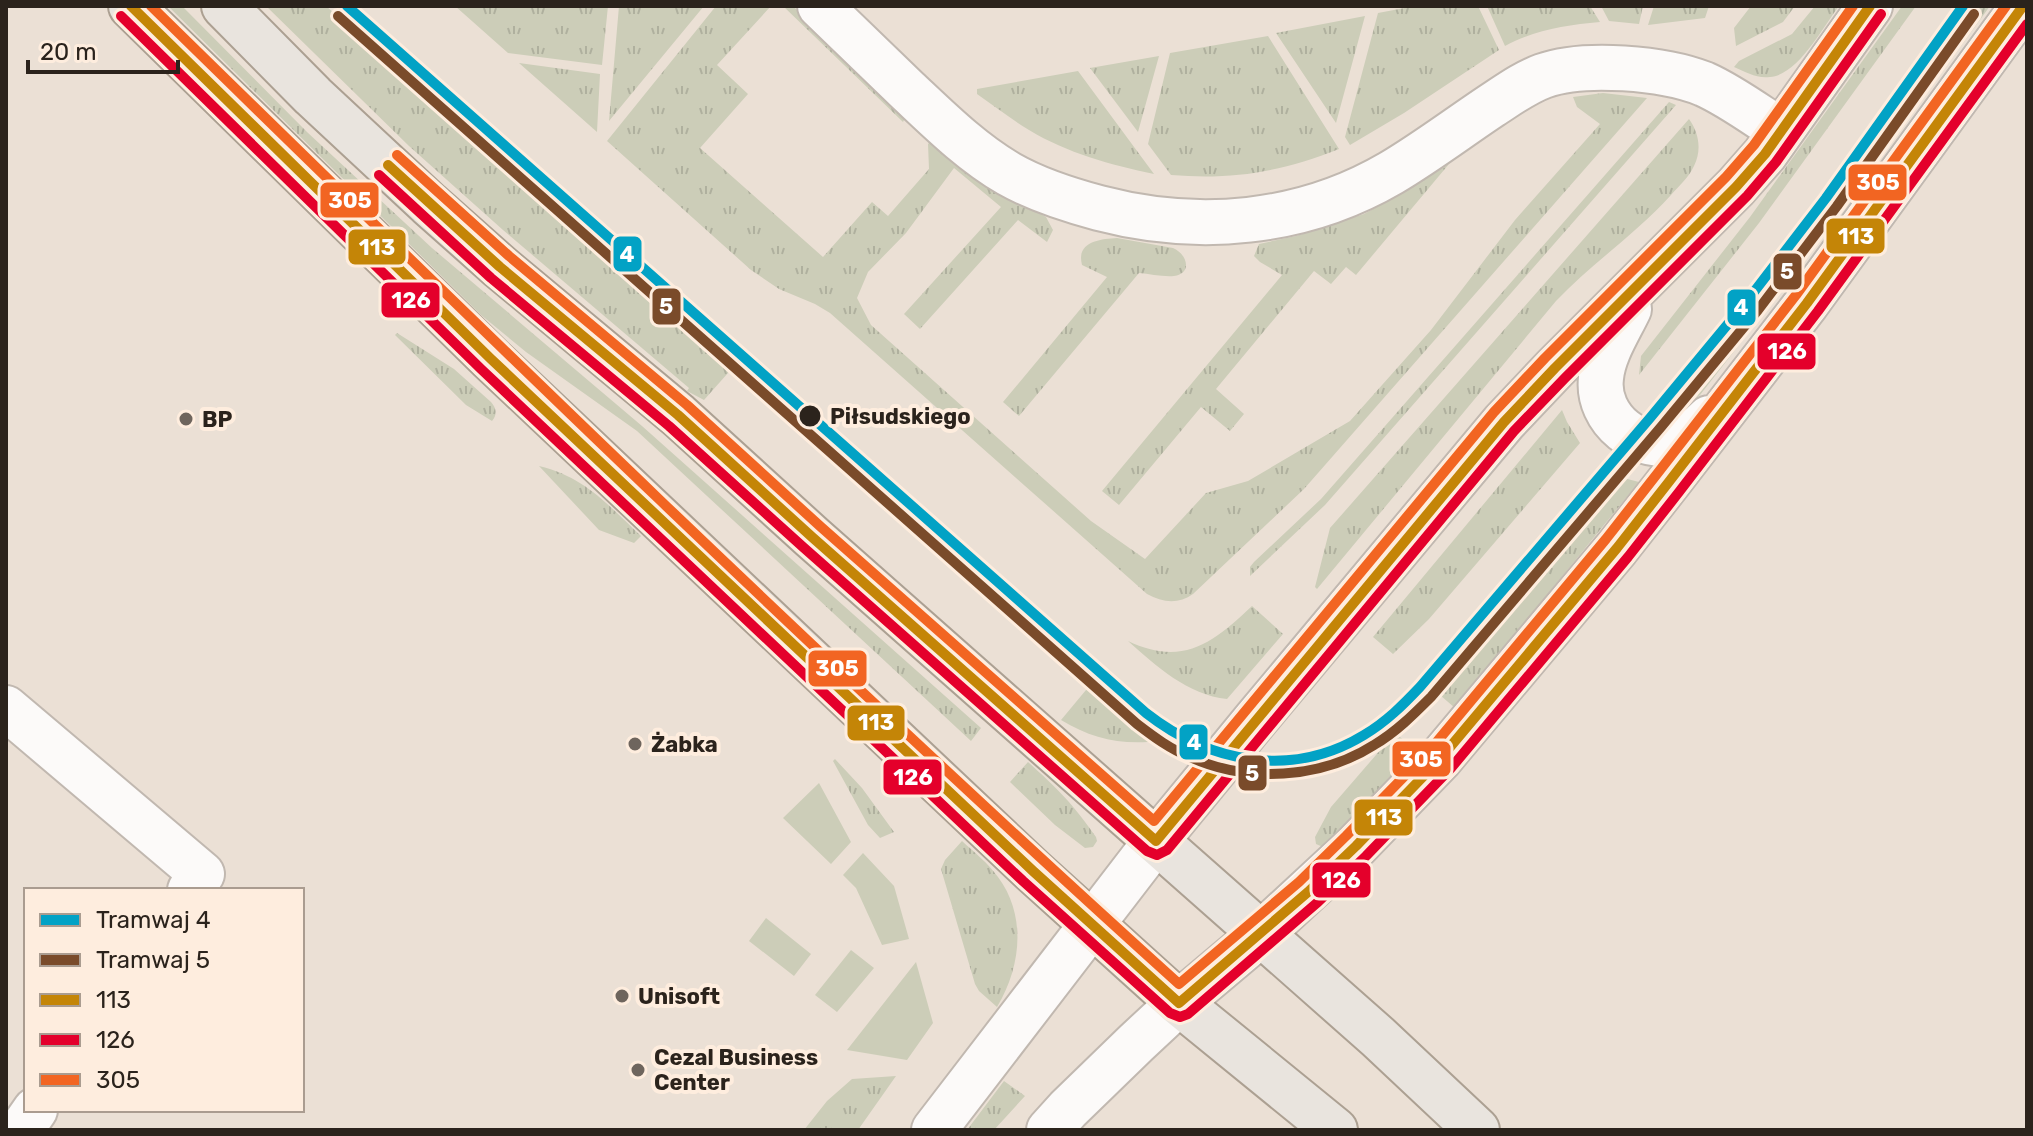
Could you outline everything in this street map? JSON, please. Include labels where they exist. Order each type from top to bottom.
[{"type":"main road","points":[[131,6],[491,359],[1091,925],[1179,1003],[1335,1130]]},
{"type":"main road","points":[[224,6],[313,96],[429,204],[678,415],[1400,1057],[1477,1130]]},
{"type":"street","points":[[820,6],[932,114],[967,145],[1009,174],[1059,196],[1123,214],[1168,222],[1217,223],[1270,217],[1320,205],[1358,191],[1393,172],[1518,89],[1545,76],[1575,70],[1609,68],[1678,76],[1705,85],[1781,131]]},
{"type":"street","points":[[934,1130],[1156,841],[1504,422],[1736,187],[1765,154],[1870,6]]},
{"type":"street","points":[[1049,1130],[1179,1003],[1261,934],[1356,846],[1440,759],[1617,548],[1816,290],[2023,6]]},
{"type":"street","points":[[1641,281],[1604,363],[1600,381],[1604,403],[1613,421],[1623,431],[1647,442],[1677,441],[1695,432],[1733,396]]},
{"type":"street","points":[[6,708],[202,874],[192,888]]},
{"type":"street","points":[[21,1130],[34,1112]]},
{"type":"green space","points":[[168,6],[182,6],[307,132],[432,248],[642,426],[981,728],[971,741],[637,431],[526,352],[481,315]]},
{"type":"green space","points":[[266,6],[326,6],[726,361],[728,358],[736,364],[704,400],[687,391],[689,388],[409,146]]},
{"type":"green space","points":[[455,6],[608,6],[602,65],[508,53]]},
{"type":"green space","points":[[619,6],[704,6],[609,121]]},
{"type":"green space","points":[[716,6],[771,6],[717,65],[748,94],[700,148],[823,257],[872,202],[888,216],[929,169],[928,144],[931,141],[984,183],[1046,217],[1053,230],[1047,242],[1018,220],[920,329],[904,314],[1001,207],[954,168],[906,233],[868,272],[857,298],[871,325],[1091,521],[1145,559],[1206,493],[1248,481],[1350,421],[1431,330],[1515,220],[1600,124],[1577,107],[1573,97],[1603,93],[1647,98],[1304,489],[1193,594],[1177,601],[1165,601],[1147,594],[830,313],[779,289],[751,270],[607,141]]},
{"type":"green space","points":[[783,6],[793,6],[905,118],[903,122]]},
{"type":"green space","points":[[1415,6],[1478,6],[1499,50],[1350,145],[1345,137],[1378,13]]},
{"type":"green space","points":[[1487,6],[1590,6],[1600,22],[1551,29],[1505,46]]},
{"type":"green space","points":[[1601,6],[1643,6],[1639,24],[1609,21]]},
{"type":"green space","points":[[1654,6],[1709,6],[1705,18],[1648,25]]},
{"type":"green space","points":[[1751,6],[1795,6],[1783,22],[1736,46],[1734,28]]},
{"type":"green space","points":[[1815,6],[1839,6],[1809,49],[1790,68],[1765,77],[1734,67],[1739,61],[1792,34]]},
{"type":"green space","points":[[1902,6],[1916,6],[1759,223],[1639,375],[1641,356],[1750,217]]},
{"type":"green space","points":[[1976,6],[1990,6],[1811,253],[1700,395],[1676,406],[1801,248]]},
{"type":"green space","points":[[1365,16],[1336,123],[1276,33]]},
{"type":"green space","points":[[1268,36],[1339,149],[1277,169],[1236,175],[1171,175],[1148,144],[1170,53]]},
{"type":"green space","points":[[1159,56],[1138,132],[1090,68]]},
{"type":"green space","points":[[519,63],[600,74],[597,132]]},
{"type":"green space","points":[[1078,71],[1154,174],[1074,152],[1022,126],[977,94],[977,89]]},
{"type":"green space","points":[[1669,102],[1676,105],[1325,505],[1250,576],[1250,567],[1254,562],[1321,499]]},
{"type":"green space","points":[[1689,119],[1699,148],[1687,178],[1643,223],[1556,301],[1317,589],[1330,528]]},
{"type":"green space","points":[[1449,164],[1356,275],[1346,267],[1331,284],[1314,271],[1216,389],[1244,414],[1230,431],[1201,407],[1119,505],[1102,491],[1282,275],[1254,256],[1259,244],[1296,236],[1364,214]]},
{"type":"green space","points":[[1117,238],[1173,248],[1182,254],[1186,267],[1174,276],[1139,273],[1019,416],[1003,402],[1107,277],[1082,265],[1082,251],[1090,243]]},
{"type":"green space","points":[[397,333],[454,369],[491,402],[496,411],[492,421],[466,405],[395,335]]},
{"type":"green space","points":[[1562,410],[1580,443],[1429,619],[1393,654],[1373,637]]},
{"type":"green space","points":[[539,466],[583,485],[641,536],[634,543],[599,530]]},
{"type":"green space","points":[[1616,476],[1639,482],[1455,708],[1433,689]]},
{"type":"green space","points":[[1252,606],[1283,634],[1227,699],[1199,692],[1186,685],[1128,641],[1165,652],[1196,647],[1224,631]]},
{"type":"green space","points":[[1091,684],[1150,734],[1151,739],[1148,742],[1113,740],[1092,735],[1061,720]]},
{"type":"green space","points":[[1395,733],[1421,754],[1323,847],[1316,844],[1315,837],[1331,807]]},
{"type":"green space","points":[[835,759],[862,788],[894,832],[880,838],[868,825],[833,761]]},
{"type":"green space","points":[[1028,762],[1080,815],[1096,837],[1093,847],[1085,848],[1055,825],[1010,782]]},
{"type":"green space","points":[[819,783],[851,842],[831,864],[783,818]]},
{"type":"green space","points":[[962,841],[998,877],[1007,892],[1017,925],[1016,959],[997,1007],[975,984],[941,869]]},
{"type":"green space","points":[[863,853],[894,886],[909,939],[882,945],[856,888],[843,875]]},
{"type":"green space","points":[[766,918],[811,954],[794,976],[749,941]]},
{"type":"green space","points":[[851,950],[874,968],[837,1012],[815,995]]},
{"type":"green space","points":[[916,962],[933,1023],[907,1060],[847,1050]]},
{"type":"green space","points":[[896,1076],[858,1130],[804,1130],[827,1101],[852,1079]]},
{"type":"green space","points":[[1004,1081],[1025,1096],[994,1130],[967,1130]]},
{"type":"tram line","name":"4","points":[[347,6],[1146,713],[1197,744],[1224,754],[1280,761],[1337,749],[1364,735],[1380,725],[1420,687],[1747,301],[1826,198],[1963,6]]},
{"type":"tram line","name":"5","points":[[338,16],[1137,724],[1169,746],[1212,765],[1235,771],[1284,774],[1308,771],[1353,756],[1390,735],[1431,697],[1758,310],[1837,206],[1974,14]]},
{"type":"transit line","name":"113","points":[[131,6],[491,359],[1033,871],[1179,1003],[1308,892],[1440,759],[1668,483],[1807,303],[2023,6]]},
{"type":"transit line","name":"305","points":[[151,6],[789,623],[1179,984],[1299,882],[1430,750],[1606,539],[1796,295],[2006,6]]},
{"type":"transit line","name":"305","points":[[397,155],[509,256],[687,405],[1154,821],[1494,412],[1754,145],[1853,6]]},
{"type":"transit line","name":"113","points":[[388,165],[500,267],[678,415],[1156,841],[1504,422],[1765,154],[1870,6]]},
{"type":"transit line","name":"126","points":[[379,175],[491,278],[669,426],[1147,851],[1157,855],[1167,850],[1514,431],[1747,196],[1776,162],[1881,14]]},
{"type":"transit line","name":"126","points":[[121,16],[481,369],[1023,881],[1170,1013],[1180,1017],[1188,1014],[1318,902],[1451,768],[1679,492],[1818,311],[2027,24]]},
{"type":"place","name":"Piłsudskiego","points":[[810,416]]},
{"type":"place","name":"BP","points":[[186,419]]},
{"type":"place","name":"Żabka","points":[[635,744]]},
{"type":"place","name":"Unisoft","points":[[622,996]]},
{"type":"place","name":"Cezal Business Center","points":[[638,1070]]}]
